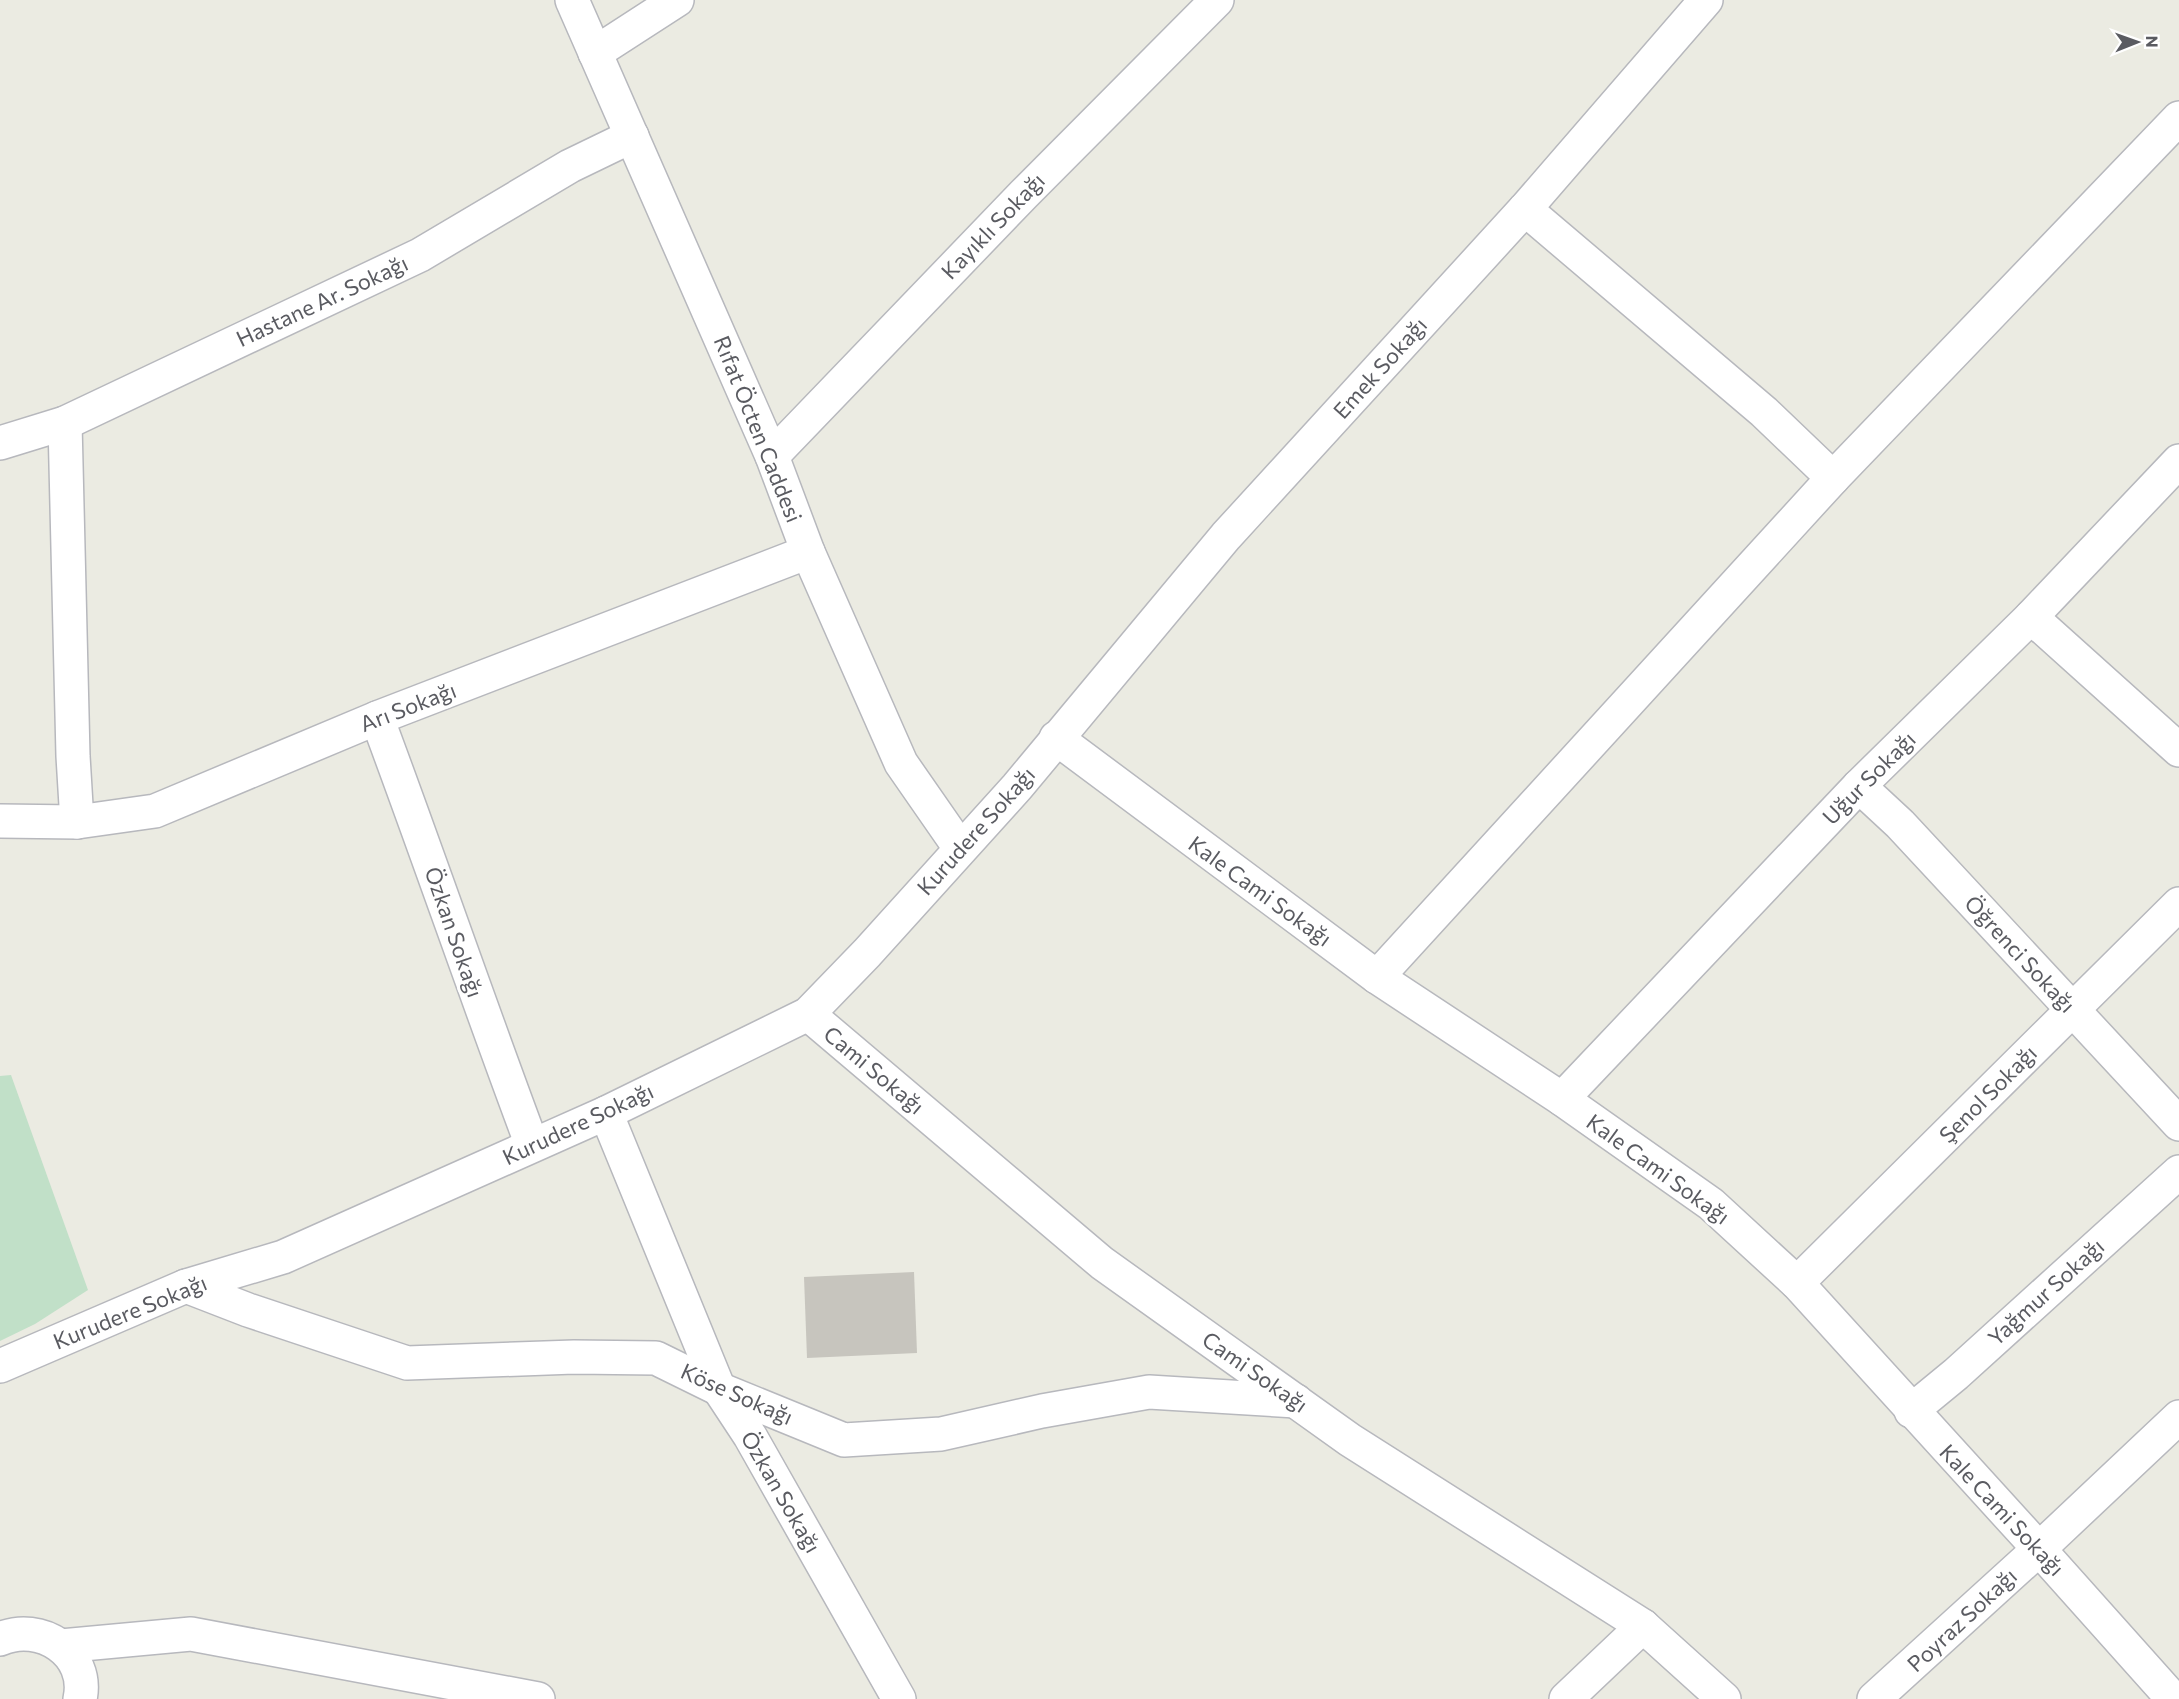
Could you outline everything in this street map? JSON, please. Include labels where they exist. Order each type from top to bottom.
[{"type":"street","name":"Rıfat Öcten Caddesi","points":[[572,0],[772,456],[808,552],[902,763],[960,848]]},
{"type":"street","points":[[595,54],[677,0]]},
{"type":"street","name":"Kayıklı Sokağı","points":[[772,456],[1024,194],[1217,0]]},
{"type":"street","name":"Emek Sokağı","points":[[1056,738],[1226,536],[1525,209],[1706,0]]},
{"type":"street","points":[[1377,977],[1833,478],[2179,118]]},
{"type":"street","name":"Hastane Ar. Sokağı","points":[[0,443],[64,423],[420,255],[570,166],[632,135]]},
{"type":"street","points":[[1525,209],[1764,412],[1833,478]]},
{"type":"street","points":[[64,423],[73,756],[77,822]]},
{"type":"street","name":"Uğur Sokağı","points":[[1562,1099],[1859,786],[2031,617],[2179,461]]},
{"type":"street","name":"Arı Sokağı","points":[[0,821],[77,822],[155,811],[377,718],[808,552]]},
{"type":"street","points":[[2031,617],[2179,750]]},
{"type":"street","name":"Özkan Sokağı","points":[[377,718],[532,1145]]},
{"type":"street","name":"Kurudere Sokağı","points":[[0,1366],[186,1286],[283,1257],[606,1113],[808,1014],[867,953],[1017,787],[1056,738]]},
{"type":"street","name":"Kale Cami Sokağı","points":[[1056,738],[1377,977],[1562,1099],[1711,1204],[1797,1283],[1911,1411],[2172,1695]]},
{"type":"street","name":"Öğrenci Sokağı","points":[[1859,786],[1900,824],[2179,1124]]},
{"type":"street","name":"Şenol Sokağı","points":[[1797,1283],[2179,904]]},
{"type":"street","name":"Cami Sokağı","points":[[808,1014],[1102,1263],[1350,1440],[1643,1626],[1724,1699]]},
{"type":"street","name":"Özkan Sokağı","points":[[606,1113],[719,1389],[750,1436],[899,1699]]},
{"type":"street","name":"Yağmur Sokağı","points":[[1911,1411],[1956,1374],[2179,1172]]},
{"type":"street","name":"Köse Sokağı","points":[[186,1286],[248,1310],[406,1363],[574,1357],[656,1358],[719,1389],[844,1440],[941,1434],[1042,1411],[1149,1392],[1296,1401]]},
{"type":"street","name":"Poyraz Sokağı","points":[[1874,1699],[2039,1549],[2179,1417]]},
{"type":"street","points":[[1566,1699],[1643,1626]]},
{"type":"street","points":[[0,1639],[9,1635],[27,1633],[45,1637],[61,1646],[72,1659],[80,1676],[80,1699]]},
{"type":"street","points":[[61,1646],[191,1634],[538,1699]]},
{"type":"green space","points":[[11,1075],[88,1290],[35,1324],[0,1341],[0,1076]]},
{"type":"building","points":[[914,1272],[917,1353],[807,1358],[804,1277]]}]
